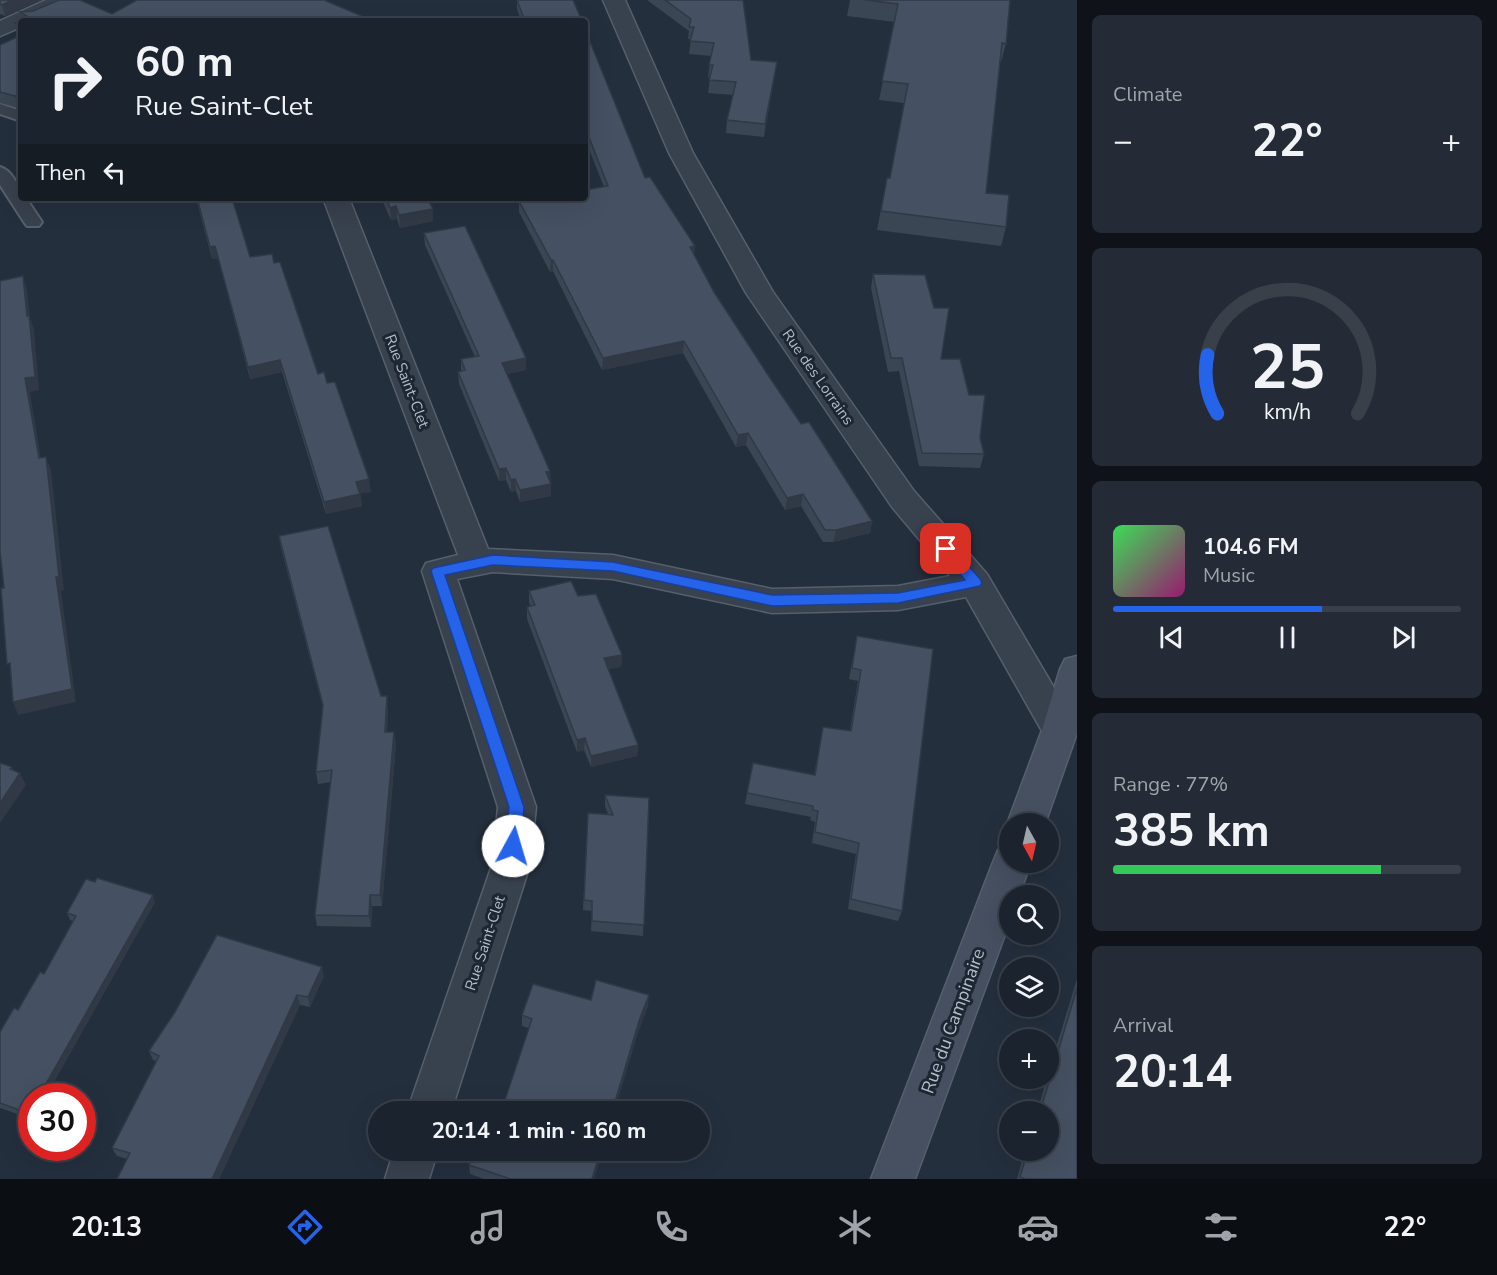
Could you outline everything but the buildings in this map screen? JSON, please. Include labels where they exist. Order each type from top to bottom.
[{"type":"main road","points":[[1030,813],[1060,730],[1077,669]]},
{"type":"main road","name":"Rue du Campinaire","points":[[893,1179],[1008,873]]},
{"type":"street","points":[[24,18],[63,0]]},
{"type":"street","name":"Rue des Lorrains","points":[[614,0],[681,153],[760,293],[903,499],[975,583],[1060,730]]},
{"type":"street","points":[[0,29],[18,21]]},
{"type":"street","name":"Rue Saint-Clet","points":[[337,201],[477,563]]},
{"type":"street","name":"Rue Saint-Clet","points":[[433,1101],[511,865],[517,807],[438,571],[493,560],[613,567],[772,600],[898,598],[975,583]]},
{"type":"street","points":[[407,1179],[413,1161]]},
{"type":"lane","points":[[0,129],[12,113]]},
{"type":"lane","points":[[0,172],[18,199]]},
{"type":"lane","points":[[19,201],[33,222]]},
{"type":"route","points":[[513,846],[517,807],[438,571],[493,560],[613,567],[772,600],[898,598],[975,583],[946,549]]}]
